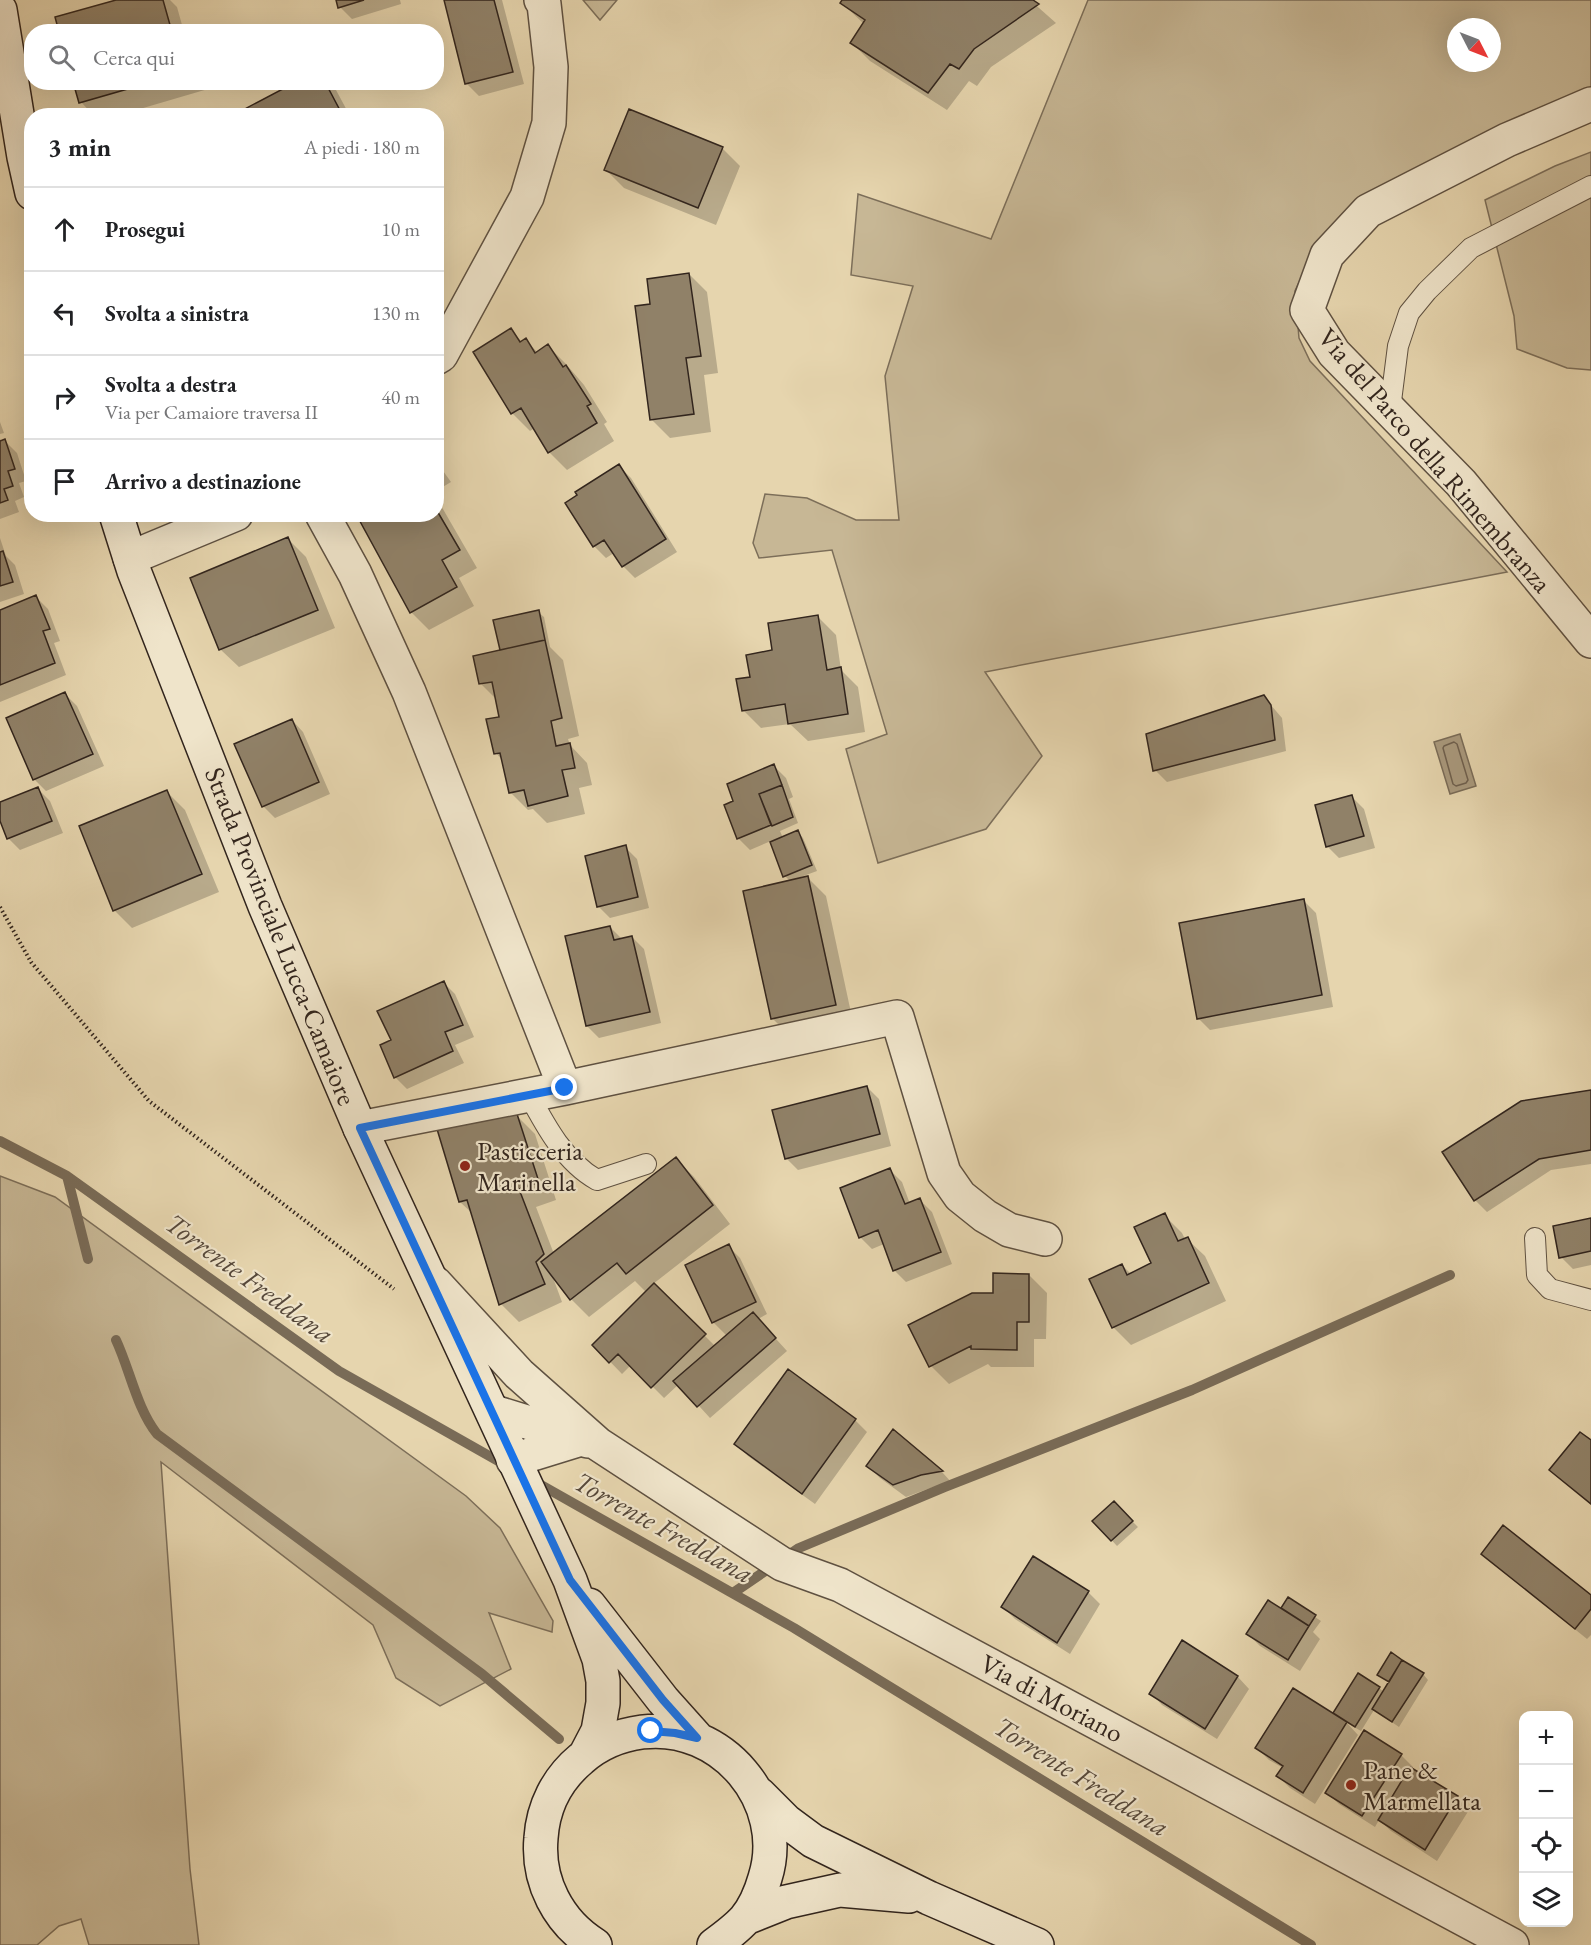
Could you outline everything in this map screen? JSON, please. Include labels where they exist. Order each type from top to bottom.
[{"type":"street","points":[[444,349],[527,196],[549,123],[551,67],[544,4],[541,0]]},
{"type":"street","points":[[0,10],[24,157]]},
{"type":"street","name":"Via del Parco della Rimembranza","points":[[1591,104],[1507,140],[1368,212],[1327,255],[1306,310],[1334,353],[1461,483],[1591,641]]},
{"type":"street","name":"Strada Provinciale Lucca-Camaiore","points":[[119,522],[130,558],[265,906],[360,1128],[570,1580],[599,1659],[603,1681],[603,1703],[598,1731],[586,1754]]},
{"type":"street","points":[[130,558],[217,522]]},
{"type":"street","points":[[326,522],[355,573],[409,692],[565,1088]]},
{"type":"street","points":[[360,1128],[565,1088],[897,1017],[944,1173],[960,1196],[985,1216],[1009,1230],[1045,1239]]},
{"type":"street","name":"Via di Moriano","points":[[428,1275],[519,1374],[589,1442],[782,1564],[840,1585],[1512,1945]]},
{"type":"street","points":[[499,1426],[539,1391]]},
{"type":"street","points":[[499,1426],[589,1442]]},
{"type":"street","name":"Via di Moriano","points":[[499,1426],[589,1442]]},
{"type":"street","name":"Strada Provinciale Lucca-Camaiore","points":[[570,1580],[663,1700],[697,1738]]},
{"type":"street","points":[[595,1945],[573,1927],[560,1912],[549,1892],[542,1872],[541,1827],[547,1806],[557,1786],[570,1768],[586,1754],[607,1742],[628,1734],[651,1731],[697,1738],[716,1748],[747,1776],[758,1794],[767,1818],[771,1844],[768,1869],[761,1893],[746,1918],[714,1945]]},
{"type":"street","points":[[758,1794],[786,1821],[813,1841],[929,1898],[1037,1945]]},
{"type":"street","points":[[746,1918],[786,1902],[840,1890],[929,1898]]},
{"type":"street","points":[[560,1912],[565,1945]]},
{"type":"lane","points":[[1390,409],[1398,346],[1409,314],[1427,291],[1471,248],[1591,186]]},
{"type":"lane","points":[[529,1095],[544,1124],[583,1172],[597,1180],[646,1164]]},
{"type":"lane","points":[[1535,1238],[1537,1275],[1550,1289],[1591,1300]]},
{"type":"path","points":[[0,907],[31,962],[149,1101],[400,1294]]},
{"type":"shaded area","points":[[583,0],[617,0],[600,20]]},
{"type":"shaded area","points":[[1088,0],[1591,0],[1591,93],[1318,243],[1295,291],[1299,338],[1310,361],[1507,572],[985,672],[1042,756],[986,829],[878,863],[846,749],[887,734],[832,550],[759,558],[753,543],[765,494],[807,498],[856,520],[899,520],[885,376],[913,286],[851,275],[858,194],[991,239]]},
{"type":"shaded area","points":[[1591,152],[1591,370],[1567,368],[1517,349],[1514,316],[1485,200],[1555,166]]},
{"type":"shaded area","points":[[0,1176],[55,1197],[466,1496],[500,1528],[553,1621],[552,1632],[489,1613],[511,1669],[440,1706],[396,1678],[373,1625],[161,1462],[190,1869],[199,1945],[89,1945],[81,1919],[59,1926],[37,1945],[0,1945]]},
{"type":"water","points":[[1460,734],[1476,786],[1450,794],[1434,742]]},
{"type":"building","points":[[116,0],[163,0],[170,24],[57,24],[55,17]]},
{"type":"building","points":[[336,0],[364,0],[338,8]]},
{"type":"building","points":[[444,0],[494,0],[513,72],[465,84]]},
{"type":"building","points":[[842,0],[1033,0],[1039,4],[974,49],[959,69],[950,64],[928,93],[850,43],[865,20],[840,3]]},
{"type":"building","points":[[75,90],[124,90],[79,103]]},
{"type":"building","points":[[281,90],[329,90],[339,108],[247,108]]},
{"type":"building","points":[[629,109],[723,147],[698,208],[604,170]]},
{"type":"building","points":[[689,273],[701,356],[686,358],[694,414],[650,420],[635,306],[650,304],[647,279]]},
{"type":"building","points":[[511,328],[520,342],[526,338],[535,353],[548,344],[563,367],[566,365],[591,404],[587,406],[597,423],[548,453],[521,408],[511,414],[473,352]]},
{"type":"building","points":[[5,439],[15,469],[8,471],[13,486],[4,489],[8,500],[0,503],[0,441]]},
{"type":"building","points":[[619,464],[666,539],[622,567],[604,540],[593,547],[565,503],[577,495],[575,492]]},
{"type":"building","points":[[360,522],[444,522],[460,550],[442,560],[457,587],[410,613]]},
{"type":"building","points":[[288,537],[318,610],[219,650],[190,578]]},
{"type":"building","points":[[3,551],[13,582],[0,586],[0,552]]},
{"type":"building","points":[[36,595],[50,629],[43,631],[55,663],[0,685],[0,610]]},
{"type":"building","points":[[539,610],[545,640],[500,650],[493,620]]},
{"type":"building","points":[[818,615],[827,670],[841,667],[848,714],[788,724],[785,704],[742,711],[736,679],[750,677],[746,655],[772,650],[768,623]]},
{"type":"building","points":[[545,640],[562,718],[551,721],[556,746],[570,743],[575,768],[562,770],[568,796],[528,806],[524,790],[509,793],[500,753],[494,754],[486,719],[499,717],[492,682],[479,684],[473,656]]},
{"type":"building","points":[[65,692],[93,754],[33,780],[6,718]]},
{"type":"building","points":[[1264,695],[1271,705],[1275,740],[1153,771],[1146,734]]},
{"type":"building","points":[[292,719],[319,782],[262,807],[234,744]]},
{"type":"building","points":[[774,764],[782,785],[759,794],[771,825],[737,839],[724,805],[733,801],[727,784]]},
{"type":"building","points":[[782,785],[793,817],[772,826],[759,794]]},
{"type":"building","points":[[38,787],[52,821],[7,839],[0,821],[0,802]]},
{"type":"building","points":[[167,790],[202,874],[113,911],[79,826]]},
{"type":"building","points":[[1352,795],[1364,836],[1326,847],[1315,805]]},
{"type":"building","points":[[798,830],[812,865],[783,877],[770,842]]},
{"type":"building","points":[[626,845],[638,897],[597,907],[585,856]]},
{"type":"building","points":[[808,876],[836,1005],[771,1019],[743,891]]},
{"type":"building","points":[[1304,899],[1322,995],[1197,1019],[1179,923]]},
{"type":"building","points":[[610,926],[614,940],[632,936],[650,1012],[586,1026],[565,936]]},
{"type":"building","points":[[444,981],[463,1025],[445,1032],[453,1051],[394,1078],[380,1045],[391,1040],[377,1011]]},
{"type":"building","points":[[867,1086],[880,1134],[785,1159],[772,1110]]},
{"type":"building","points":[[1591,1090],[1591,1150],[1539,1159],[1474,1201],[1442,1152],[1521,1101]]},
{"type":"building","points":[[517,1114],[539,1182],[519,1189],[544,1254],[536,1262],[545,1284],[499,1305],[467,1200],[459,1202],[437,1129]]},
{"type":"building","points":[[676,1157],[713,1205],[626,1274],[617,1263],[570,1300],[541,1262]]},
{"type":"building","points":[[890,1168],[905,1204],[920,1198],[941,1252],[893,1271],[878,1230],[859,1238],[840,1188]]},
{"type":"building","points":[[1165,1213],[1178,1241],[1188,1237],[1209,1283],[1112,1328],[1089,1279],[1122,1264],[1127,1275],[1151,1263],[1134,1227]]},
{"type":"building","points":[[1591,1218],[1591,1251],[1559,1258],[1553,1226]]},
{"type":"building","points":[[729,1244],[756,1302],[712,1323],[685,1265]]},
{"type":"building","points":[[993,1273],[1029,1274],[1029,1322],[1017,1322],[1017,1350],[971,1349],[971,1346],[929,1367],[908,1325],[972,1293],[993,1293]]},
{"type":"building","points":[[654,1283],[706,1334],[651,1388],[618,1354],[609,1363],[592,1345]]},
{"type":"building","points":[[753,1312],[776,1338],[697,1407],[673,1381]]},
{"type":"building","points":[[788,1369],[856,1419],[802,1494],[734,1444]]},
{"type":"building","points":[[893,1429],[943,1471],[921,1475],[893,1485],[866,1466]]},
{"type":"building","points":[[1580,1432],[1591,1440],[1591,1504],[1549,1470]]},
{"type":"building","points":[[1114,1501],[1133,1521],[1111,1541],[1092,1521]]},
{"type":"building","points":[[1503,1525],[1591,1595],[1591,1609],[1575,1629],[1481,1554]]},
{"type":"building","points":[[1033,1556],[1089,1591],[1057,1643],[1001,1607]]},
{"type":"building","points":[[1288,1597],[1316,1615],[1309,1626],[1281,1608]]},
{"type":"building","points":[[1268,1600],[1309,1626],[1288,1660],[1246,1634]]},
{"type":"building","points":[[1182,1640],[1238,1676],[1205,1729],[1149,1694]]},
{"type":"building","points":[[1391,1652],[1402,1660],[1389,1682],[1377,1675]]},
{"type":"building","points":[[1402,1660],[1424,1673],[1392,1722],[1372,1709]]},
{"type":"building","points":[[1358,1673],[1380,1687],[1355,1727],[1333,1713]]},
{"type":"building","points":[[1293,1688],[1347,1722],[1303,1793],[1276,1776],[1283,1766],[1255,1748]]},
{"type":"building","points":[[1364,1730],[1402,1754],[1362,1816],[1325,1793]]},
{"type":"building","points":[[1410,1767],[1458,1796],[1425,1850],[1378,1820]]},
{"type":"waterway","name":"Torrente Freddana","points":[[0,1141],[67,1176],[339,1371],[507,1466]]},
{"type":"waterway","points":[[67,1176],[88,1259]]},
{"type":"waterway","points":[[733,1593],[799,1548],[945,1487],[1192,1390],[1450,1275]]},
{"type":"waterway","points":[[116,1340],[144,1413],[157,1434],[482,1674],[559,1739]]},
{"type":"waterway","name":"Torrente Freddana","points":[[534,1481],[794,1628],[1311,1945]]},
{"type":"place","name":"Pasticceria Marinella","points":[[465,1166]]},
{"type":"place","name":"Pane & Marmellata","points":[[1351,1785]]},
{"type":"route","points":[[565,1088],[360,1128],[456,1337],[494,1412],[513,1460],[570,1580],[663,1700],[697,1738],[651,1731]]}]
